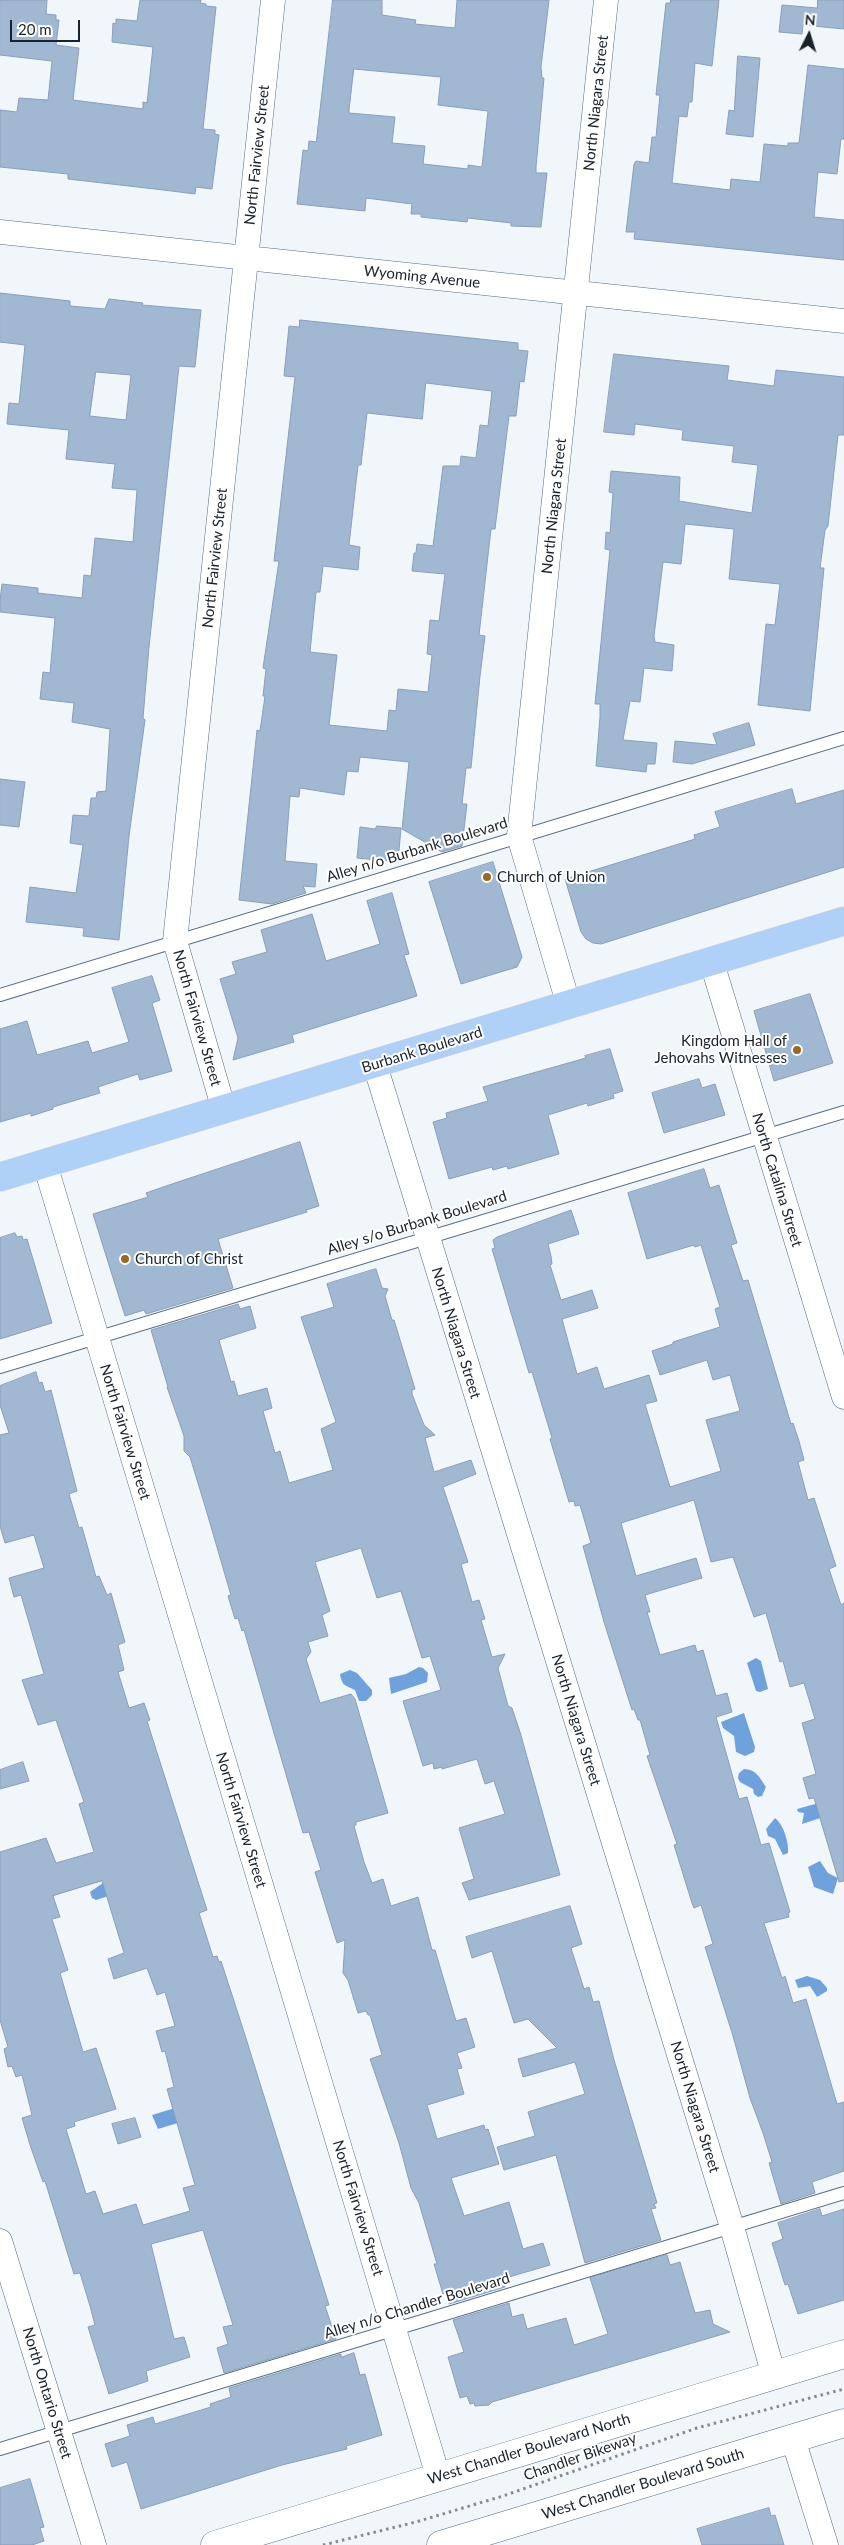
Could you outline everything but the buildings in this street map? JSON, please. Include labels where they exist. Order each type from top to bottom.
[{"type":"main road","name":"Burbank Boulevard","points":[[0,1178],[844,921]]},
{"type":"main road","name":"West Chandler Boulevard North","points":[[215,2545],[844,2354]]},
{"type":"main road","name":"West Chandler Boulevard South","points":[[454,2543],[844,2423]]},
{"type":"street","name":"North Fairview Street","points":[[224,1110],[175,941],[273,0]]},
{"type":"street","name":"North Niagara Street","points":[[569,1006],[519,836],[606,0]]},
{"type":"street","name":"Wyoming Avenue","points":[[0,232],[844,322]]},
{"type":"street","name":"North Catalina Street","points":[[712,962],[762,1135],[844,1397]]},
{"type":"street","name":"North Niagara Street","points":[[374,1065],[732,2227],[774,2376]]},
{"type":"street","name":"North Fairview Street","points":[[45,1164],[438,2476]]},
{"type":"street","name":"North Ontario Street","points":[[0,2241],[94,2545]]},
{"type":"street","points":[[793,2439],[826,2545]]},
{"type":"lane","name":"Alley n/o Burbank Boulevard","points":[[0,995],[519,836],[655,798],[844,738]]},
{"type":"lane","name":"Alley s/o Burbank Boulevard","points":[[0,1367],[762,1135],[844,1112]]},
{"type":"lane","name":"Alley n/o Chandler Boulevard","points":[[0,2449],[844,2194]]},
{"type":"path","name":"Chandler Bikeway","points":[[323,2545],[416,2522],[503,2496],[697,2428],[844,2389]]},
{"type":"water","points":[[756,1658],[761,1661],[768,1689],[760,1692],[756,1691],[747,1663]]},
{"type":"water","points":[[419,1667],[428,1673],[427,1682],[391,1694],[389,1678],[406,1674]]},
{"type":"water","points":[[350,1670],[357,1673],[372,1690],[372,1695],[366,1701],[359,1701],[355,1690],[344,1685],[340,1674]]},
{"type":"water","points":[[744,1713],[755,1747],[754,1752],[745,1756],[736,1752],[734,1736],[723,1728],[721,1722]]},
{"type":"water","points":[[744,1769],[755,1772],[762,1780],[766,1787],[762,1796],[758,1797],[754,1794],[753,1789],[740,1782],[738,1778],[739,1773]]},
{"type":"water","points":[[826,1801],[830,1815],[802,1824],[804,1813],[798,1812],[797,1809]]},
{"type":"water","points":[[775,1818],[781,1825],[787,1839],[788,1853],[783,1855],[775,1839],[768,1836],[766,1829]]},
{"type":"water","points":[[820,1861],[828,1873],[838,1878],[833,1894],[814,1887],[808,1867]]},
{"type":"water","points":[[110,1878],[118,1893],[96,1900],[92,1898],[90,1892]]},
{"type":"water","points":[[807,1976],[820,1980],[827,1988],[827,1991],[817,1997],[810,1986],[798,1988],[795,1980]]},
{"type":"water","points":[[185,2105],[191,2119],[158,2129],[152,2115]]},
{"type":"place","name":"Church of Union","points":[[487,877]]},
{"type":"place","name":"Kingdom Hall of Jehovahs Witnesses","points":[[797,1050]]},
{"type":"place","name":"Church of Christ","points":[[125,1259]]}]
